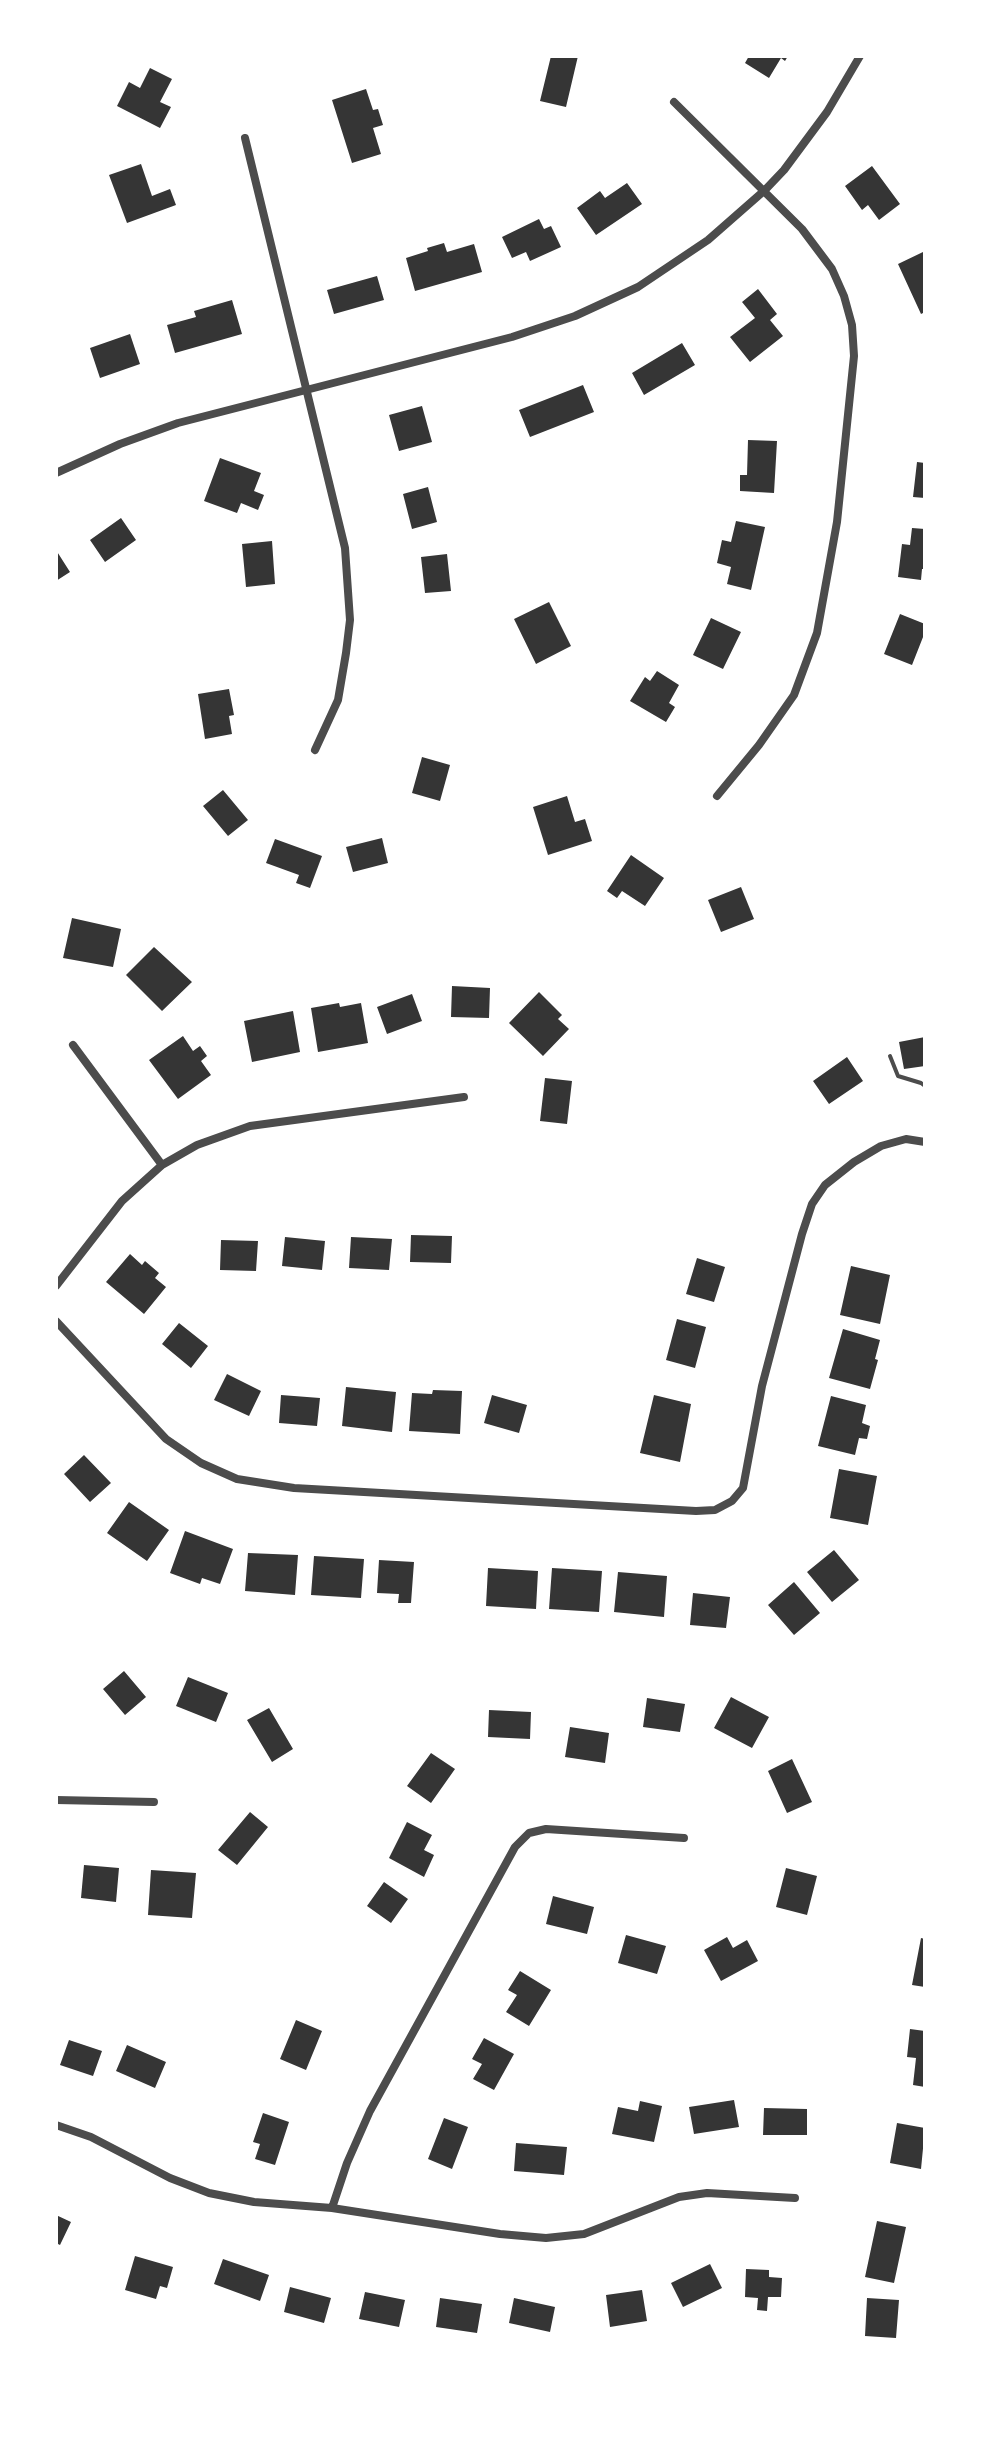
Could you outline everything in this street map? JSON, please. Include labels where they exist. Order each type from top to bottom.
[{"type":"street","points":[[56,473],[168,426],[512,337],[575,316],[638,287],[708,240],[765,190],[784,170],[827,112],[860,56]]},
{"type":"street","points":[[674,102],[802,229],[832,269],[852,325],[853,388],[837,522],[817,633],[794,695],[759,745],[717,796]]},
{"type":"street","points":[[245,138],[345,548],[349,631],[338,700],[315,750]]},
{"type":"street","points":[[73,1045],[162,1165]]},
{"type":"street","points":[[56,1286],[122,1201],[162,1165],[197,1145],[250,1126],[464,1097]]},
{"type":"street","points":[[56,1321],[166,1439],[201,1463],[237,1479],[309,1489],[715,1510],[732,1501],[743,1488],[762,1386],[812,1204],[825,1185],[881,1146],[906,1139],[925,1142]]},
{"type":"street","points":[[56,1800],[154,1802]]},
{"type":"street","points":[[332,2208],[347,2163],[370,2111],[515,1847],[529,1833],[546,1829],[684,1838]]},
{"type":"street","points":[[56,2125],[91,2137],[170,2178],[209,2193],[254,2202],[332,2208],[500,2234],[546,2238],[584,2234],[679,2197],[707,2193],[795,2198]]},
{"type":"lane","points":[[890,1056],[898,1076],[925,1086]]},
{"type":"building","points":[[551,56],[578,56],[566,107],[540,101]]},
{"type":"building","points":[[749,56],[788,56],[785,61],[781,58],[769,78],[745,63]]},
{"type":"building","points":[[150,68],[172,79],[160,102],[171,107],[160,128],[117,106],[129,82],[140,88]]},
{"type":"building","points":[[366,89],[373,110],[378,109],[383,125],[373,128],[381,154],[352,163],[332,100]]},
{"type":"building","points":[[141,164],[152,196],[170,189],[176,205],[127,223],[109,175]]},
{"type":"building","points":[[872,166],[900,204],[879,220],[868,205],[862,210],[845,186]]},
{"type":"building","points":[[627,183],[642,204],[596,235],[577,208],[600,191],[605,198]]},
{"type":"building","points":[[539,219],[544,229],[551,226],[561,247],[530,261],[526,252],[512,258],[502,237]]},
{"type":"building","points":[[444,243],[447,252],[474,244],[482,272],[415,291],[406,258]]},
{"type":"building","points":[[923,252],[925,312],[921,314],[898,264]]},
{"type":"building","points":[[377,276],[384,300],[334,314],[327,290]]},
{"type":"building","points":[[758,289],[777,314],[770,320],[783,336],[750,362],[730,337],[755,318],[742,302]]},
{"type":"building","points":[[232,300],[242,334],[175,353],[167,325],[196,317],[194,311]]},
{"type":"building","points":[[130,334],[140,364],[100,378],[90,348]]},
{"type":"building","points":[[682,343],[695,365],[644,395],[632,373]]},
{"type":"building","points":[[583,385],[594,412],[530,437],[519,410]]},
{"type":"building","points":[[422,406],[432,442],[399,451],[389,415]]},
{"type":"building","points":[[748,440],[777,441],[774,493],[740,491],[740,475],[747,475]]},
{"type":"building","points":[[220,458],[261,473],[254,491],[264,495],[258,510],[241,503],[237,513],[204,501]]},
{"type":"building","points":[[917,462],[925,463],[925,498],[913,497]]},
{"type":"building","points":[[428,487],[437,522],[412,529],[403,494]]},
{"type":"building","points":[[121,518],[136,540],[105,562],[90,540]]},
{"type":"building","points":[[736,521],[765,527],[751,590],[727,584],[731,567],[717,563],[722,540],[731,542]]},
{"type":"building","points":[[912,528],[925,529],[925,569],[922,569],[921,580],[898,577],[902,544],[910,545]]},
{"type":"building","points":[[272,541],[275,584],[246,587],[242,544]]},
{"type":"building","points":[[56,550],[70,572],[56,581]]},
{"type":"building","points":[[447,554],[451,591],[425,593],[421,557]]},
{"type":"building","points":[[549,602],[571,646],[536,664],[514,619]]},
{"type":"building","points":[[900,614],[925,624],[925,632],[912,665],[884,654]]},
{"type":"building","points":[[711,618],[741,632],[723,669],[693,655]]},
{"type":"building","points":[[657,671],[679,685],[669,703],[675,707],[666,722],[630,701],[645,677],[650,681]]},
{"type":"building","points":[[229,689],[234,715],[229,716],[232,734],[205,739],[198,694]]},
{"type":"building","points":[[422,757],[450,765],[440,801],[412,793]]},
{"type":"building","points":[[223,790],[248,820],[228,836],[203,806]]},
{"type":"building","points":[[567,796],[575,822],[585,819],[592,841],[548,855],[533,807]]},
{"type":"building","points":[[382,838],[388,863],[353,872],[346,847]]},
{"type":"building","points":[[275,839],[322,856],[310,888],[296,883],[299,875],[266,863]]},
{"type":"building","points":[[631,855],[664,878],[645,906],[622,891],[617,898],[607,891]]},
{"type":"building","points":[[741,887],[754,919],[721,932],[708,900]]},
{"type":"building","points":[[72,918],[121,929],[113,967],[63,958]]},
{"type":"building","points":[[154,947],[192,982],[162,1011],[126,975]]},
{"type":"building","points":[[452,986],[490,988],[489,1018],[451,1017]]},
{"type":"building","points":[[539,992],[562,1015],[558,1019],[569,1029],[543,1056],[509,1023]]},
{"type":"building","points":[[412,994],[422,1021],[387,1034],[377,1007]]},
{"type":"building","points":[[339,1003],[340,1007],[361,1003],[368,1043],[318,1052],[311,1008]]},
{"type":"building","points":[[293,1011],[300,1052],[252,1062],[244,1021]]},
{"type":"building","points":[[183,1036],[193,1051],[200,1046],[207,1056],[201,1061],[211,1075],[178,1099],[149,1060]]},
{"type":"building","points":[[925,1037],[925,1066],[904,1069],[899,1042]]},
{"type":"building","points":[[847,1057],[863,1081],[829,1104],[813,1081]]},
{"type":"building","points":[[545,1078],[572,1081],[567,1124],[540,1121]]},
{"type":"building","points":[[411,1235],[452,1236],[451,1263],[410,1262]]},
{"type":"building","points":[[285,1237],[325,1241],[322,1270],[282,1266]]},
{"type":"building","points":[[351,1237],[392,1239],[389,1270],[349,1268]]},
{"type":"building","points":[[221,1240],[258,1241],[256,1271],[220,1270]]},
{"type":"building","points":[[130,1254],[142,1265],[145,1261],[159,1273],[155,1278],[166,1287],[144,1314],[106,1282]]},
{"type":"building","points":[[697,1258],[725,1267],[714,1302],[686,1294]]},
{"type":"building","points":[[851,1266],[890,1275],[880,1324],[840,1315]]},
{"type":"building","points":[[677,1319],[706,1327],[695,1368],[666,1360]]},
{"type":"building","points":[[179,1323],[208,1346],[191,1368],[162,1344]]},
{"type":"building","points":[[843,1329],[880,1340],[870,1389],[829,1378]]},
{"type":"building","points":[[227,1374],[261,1391],[249,1416],[214,1400]]},
{"type":"building","points":[[346,1387],[396,1392],[392,1432],[342,1426]]},
{"type":"building","points":[[433,1390],[462,1391],[460,1434],[409,1431],[412,1393],[432,1394]]},
{"type":"building","points":[[281,1395],[320,1398],[317,1426],[279,1423]]},
{"type":"building","points":[[492,1395],[527,1405],[519,1433],[484,1423]]},
{"type":"building","points":[[654,1395],[691,1404],[680,1462],[640,1453]]},
{"type":"building","points":[[831,1396],[866,1405],[862,1423],[870,1426],[867,1439],[859,1438],[855,1455],[818,1446]]},
{"type":"building","points":[[84,1455],[111,1483],[90,1502],[64,1474]]},
{"type":"building","points":[[839,1469],[877,1476],[868,1525],[830,1518]]},
{"type":"building","points":[[129,1502],[169,1530],[147,1561],[107,1533]]},
{"type":"building","points":[[185,1531],[233,1549],[220,1584],[202,1578],[200,1584],[170,1573]]},
{"type":"building","points":[[834,1550],[859,1580],[832,1602],[807,1572]]},
{"type":"building","points":[[248,1553],[298,1555],[295,1595],[245,1591]]},
{"type":"building","points":[[314,1556],[364,1559],[361,1598],[311,1595]]},
{"type":"building","points":[[379,1560],[414,1562],[411,1603],[398,1603],[399,1594],[377,1593]]},
{"type":"building","points":[[488,1568],[538,1571],[536,1609],[486,1606]]},
{"type":"building","points":[[552,1568],[602,1571],[599,1612],[549,1609]]},
{"type":"building","points":[[618,1572],[667,1576],[664,1617],[614,1612]]},
{"type":"building","points":[[794,1582],[820,1613],[794,1635],[768,1605]]},
{"type":"building","points":[[693,1593],[730,1597],[726,1628],[690,1625]]},
{"type":"building","points":[[124,1671],[146,1697],[125,1715],[103,1689]]},
{"type":"building","points":[[188,1677],[228,1693],[216,1722],[176,1706]]},
{"type":"building","points":[[731,1697],[769,1717],[752,1748],[714,1728]]},
{"type":"building","points":[[647,1698],[685,1704],[680,1732],[643,1727]]},
{"type":"building","points":[[269,1708],[293,1749],[272,1762],[247,1720]]},
{"type":"building","points":[[489,1710],[531,1712],[530,1739],[488,1737]]},
{"type":"building","points":[[570,1727],[609,1733],[605,1763],[565,1757]]},
{"type":"building","points":[[431,1753],[455,1769],[431,1803],[407,1786]]},
{"type":"building","points":[[792,1759],[812,1802],[787,1813],[768,1771]]},
{"type":"building","points":[[250,1812],[268,1827],[237,1865],[218,1850]]},
{"type":"building","points":[[407,1822],[432,1835],[424,1850],[434,1855],[424,1877],[389,1858]]},
{"type":"building","points":[[84,1865],[119,1868],[116,1902],[81,1898]]},
{"type":"building","points":[[786,1868],[817,1876],[807,1915],[776,1907]]},
{"type":"building","points":[[151,1870],[196,1873],[192,1918],[148,1915]]},
{"type":"building","points":[[384,1882],[408,1899],[391,1923],[367,1906]]},
{"type":"building","points":[[553,1896],[594,1907],[587,1934],[546,1924]]},
{"type":"building","points":[[626,1935],[666,1946],[657,1974],[618,1963]]},
{"type":"building","points":[[727,1937],[733,1948],[747,1940],[758,1961],[721,1981],[704,1950]]},
{"type":"building","points":[[921,1938],[925,1939],[925,1987],[912,1985]]},
{"type":"building","points":[[520,1971],[551,1990],[529,2026],[506,2012],[517,1995],[508,1990]]},
{"type":"building","points":[[296,2020],[322,2031],[306,2070],[280,2059]]},
{"type":"building","points":[[910,2029],[925,2031],[925,2087],[913,2085],[916,2058],[907,2057]]},
{"type":"building","points":[[484,2038],[514,2054],[494,2090],[473,2079],[482,2064],[472,2059]]},
{"type":"building","points":[[69,2040],[102,2051],[93,2076],[60,2065]]},
{"type":"building","points":[[127,2045],[166,2062],[155,2088],[116,2071]]},
{"type":"building","points":[[734,2100],[739,2127],[694,2134],[689,2107]]},
{"type":"building","points":[[640,2101],[662,2106],[654,2142],[612,2134],[618,2107],[638,2111]]},
{"type":"building","points":[[764,2108],[807,2109],[807,2135],[763,2135]]},
{"type":"building","points":[[263,2113],[289,2122],[275,2165],[255,2159],[260,2144],[253,2142]]},
{"type":"building","points":[[444,2118],[468,2127],[452,2169],[428,2159]]},
{"type":"building","points":[[897,2123],[925,2128],[921,2169],[890,2163]]},
{"type":"building","points":[[516,2143],[567,2147],[564,2175],[514,2171]]},
{"type":"building","points":[[56,2215],[71,2222],[60,2245],[56,2243]]},
{"type":"building","points":[[877,2221],[906,2227],[894,2283],[865,2277]]},
{"type":"building","points":[[135,2256],[173,2267],[167,2288],[160,2286],[156,2299],[125,2290]]},
{"type":"building","points":[[223,2259],[269,2275],[260,2301],[214,2284]]},
{"type":"building","points":[[710,2264],[722,2288],[683,2307],[671,2283]]},
{"type":"building","points":[[746,2269],[769,2270],[769,2277],[782,2278],[781,2297],[768,2297],[767,2311],[757,2310],[758,2298],[745,2297]]},
{"type":"building","points":[[290,2287],[331,2298],[324,2323],[284,2312]]},
{"type":"building","points":[[642,2290],[647,2321],[610,2327],[606,2295]]},
{"type":"building","points":[[365,2292],[405,2300],[399,2327],[359,2319]]},
{"type":"building","points":[[440,2298],[482,2304],[477,2333],[436,2327]]},
{"type":"building","points":[[514,2298],[555,2307],[550,2332],[509,2323]]},
{"type":"building","points":[[867,2298],[899,2300],[896,2338],[865,2336]]}]
